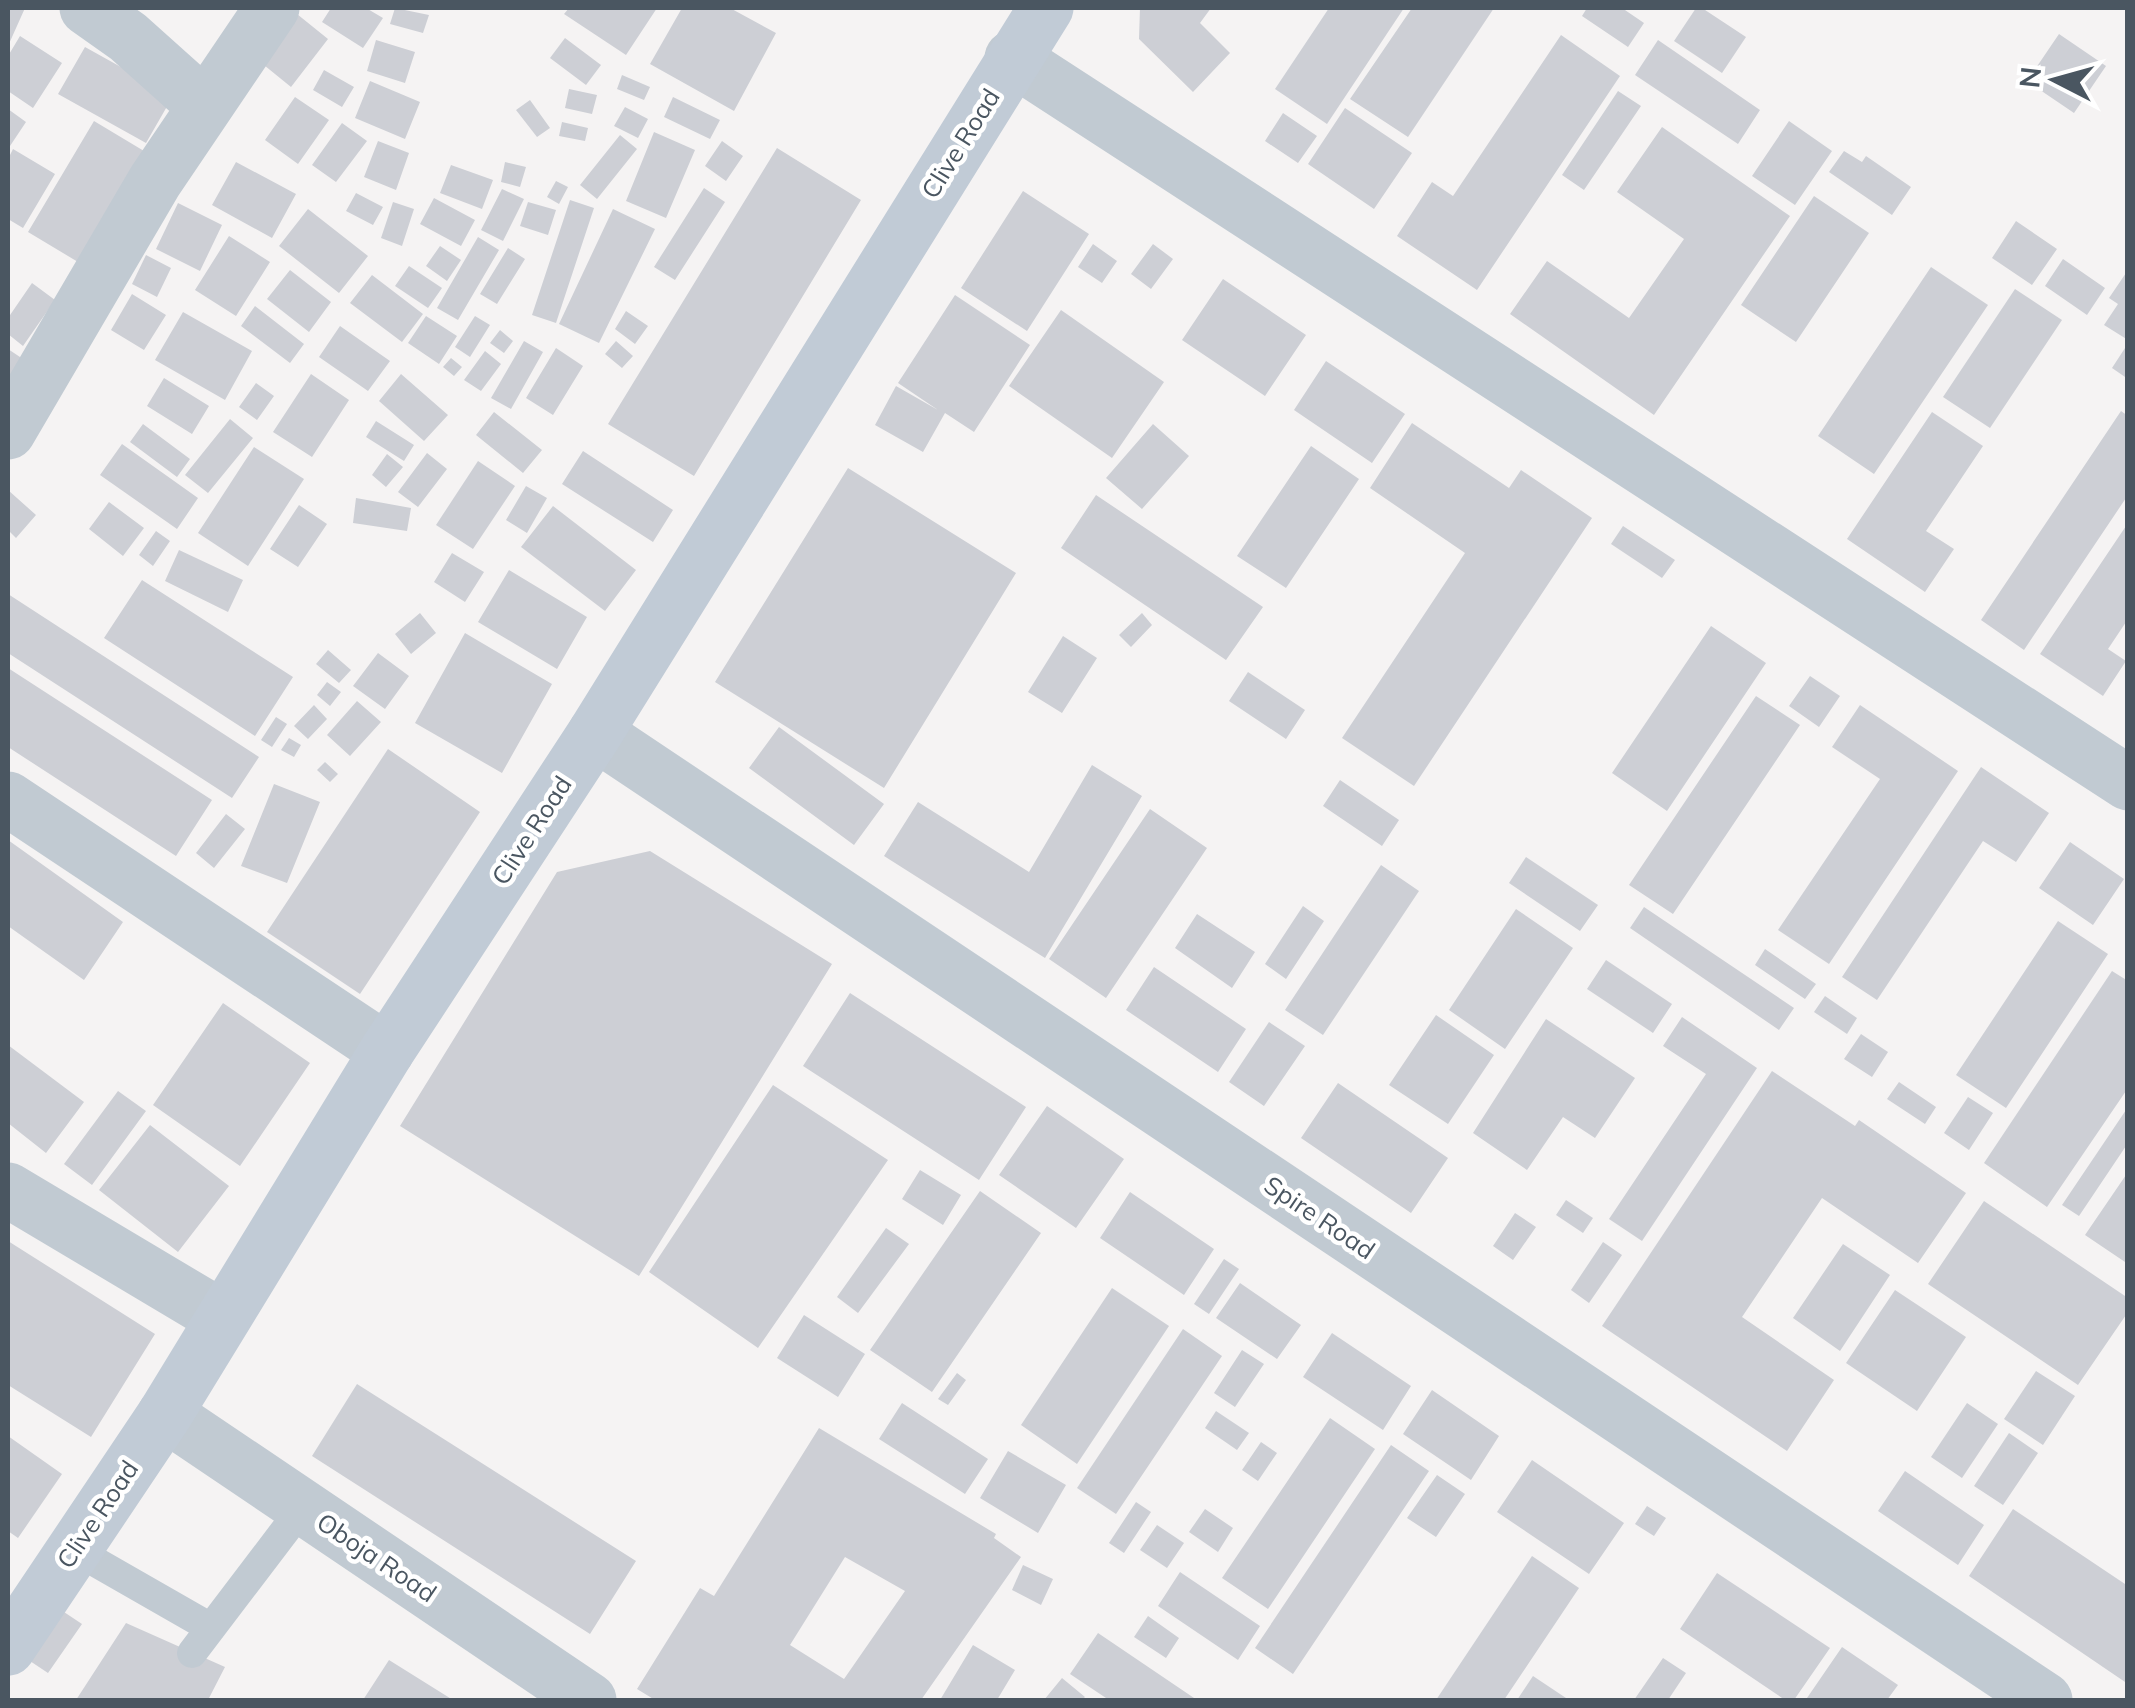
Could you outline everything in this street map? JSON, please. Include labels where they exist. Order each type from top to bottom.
[{"type":"street","points":[[87,8],[128,37],[205,106]]},
{"type":"street","points":[[8,432],[155,181],[272,8]]},
{"type":"street","name":"Clive Road","points":[[8,1648],[165,1414],[387,1051],[594,732],[1046,8]]},
{"type":"street","points":[[1012,58],[2128,783]]},
{"type":"street","name":"Spire Road","points":[[594,732],[2045,1700]]},
{"type":"street","points":[[8,799],[387,1051]]},
{"type":"street","points":[[8,1190],[223,1318]]},
{"type":"street","name":"Oboja Road","points":[[165,1414],[589,1700]]},
{"type":"lane","points":[[74,1549],[202,1640],[303,1507]]},
{"type":"building","points":[[8,8],[25,8],[8,46]]},
{"type":"building","points":[[331,8],[366,8],[383,18],[363,48],[322,22]]},
{"type":"building","points":[[395,8],[429,15],[423,33],[390,24]]},
{"type":"building","points":[[569,8],[657,8],[626,55],[564,14]]},
{"type":"building","points":[[682,8],[730,8],[776,33],[734,111],[650,64]]},
{"type":"building","points":[[1140,8],[1211,8],[1200,23],[1230,53],[1193,92],[1139,39]]},
{"type":"building","points":[[1329,8],[1404,8],[1327,124],[1275,89]]},
{"type":"building","points":[[1412,8],[1494,8],[1408,137],[1350,99]]},
{"type":"building","points":[[1587,8],[1622,8],[1644,23],[1628,47],[1582,16]]},
{"type":"building","points":[[1696,8],[1702,8],[1746,37],[1722,73],[1674,41]]},
{"type":"building","points":[[297,14],[328,39],[291,87],[259,61]]},
{"type":"building","points":[[2059,34],[2106,66],[2074,113],[2027,81]]},
{"type":"building","points":[[1561,35],[1620,76],[1477,290],[1397,236],[1432,182],[1453,196]]},
{"type":"building","points":[[20,36],[62,63],[33,108],[8,91],[8,56]]},
{"type":"building","points":[[565,38],[601,65],[586,85],[550,58]]},
{"type":"building","points":[[376,40],[415,52],[405,83],[367,71]]},
{"type":"building","points":[[1658,40],[1760,110],[1738,144],[1635,75]]},
{"type":"building","points":[[85,47],[173,96],[146,143],[58,94]]},
{"type":"building","points":[[324,70],[354,87],[342,107],[313,90]]},
{"type":"building","points":[[622,75],[650,87],[644,100],[617,89]]},
{"type":"building","points":[[370,81],[420,102],[405,139],[355,118]]},
{"type":"building","points":[[569,89],[597,95],[592,114],[565,108]]},
{"type":"building","points":[[1618,91],[1641,106],[1584,190],[1562,175]]},
{"type":"building","points":[[295,97],[329,120],[298,164],[265,140]]},
{"type":"building","points":[[673,97],[720,120],[710,139],[664,117]]},
{"type":"building","points":[[530,100],[550,128],[537,137],[516,110]]},
{"type":"building","points":[[625,107],[648,119],[638,138],[614,126]]},
{"type":"building","points":[[1345,108],[1412,153],[1374,209],[1308,164]]},
{"type":"building","points":[[8,109],[26,122],[8,149]]},
{"type":"building","points":[[1283,113],[1317,136],[1298,163],[1265,141]]},
{"type":"building","points":[[94,121],[149,154],[83,265],[28,232]]},
{"type":"building","points":[[1789,121],[1832,151],[1795,205],[1752,176]]},
{"type":"building","points":[[562,122],[588,128],[585,141],[559,136]]},
{"type":"building","points":[[342,123],[367,141],[336,182],[312,165]]},
{"type":"building","points":[[1662,127],[1790,216],[1654,415],[1510,314],[1547,261],[1629,318],[1684,239],[1617,192]]},
{"type":"building","points":[[654,132],[695,150],[666,218],[626,201]]},
{"type":"building","points":[[620,135],[637,149],[597,199],[580,185]]},
{"type":"building","points":[[378,141],[409,153],[396,190],[364,177]]},
{"type":"building","points":[[722,141],[743,156],[726,181],[705,166]]},
{"type":"building","points":[[777,148],[861,200],[694,476],[608,424]]},
{"type":"building","points":[[13,149],[55,174],[23,228],[8,219],[8,159]]},
{"type":"building","points":[[1844,151],[1862,162],[1866,156],[1911,187],[1892,215],[1829,172]]},
{"type":"building","points":[[236,162],[296,194],[272,238],[212,205]]},
{"type":"building","points":[[505,162],[526,167],[520,187],[501,182]]},
{"type":"building","points":[[451,165],[493,180],[482,209],[440,193]]},
{"type":"building","points":[[556,181],[568,187],[559,204],[547,197]]},
{"type":"building","points":[[704,188],[725,202],[675,280],[654,267]]},
{"type":"building","points":[[502,189],[524,199],[503,241],[481,230]]},
{"type":"building","points":[[1023,191],[1089,234],[1027,331],[961,288]]},
{"type":"building","points":[[356,193],[383,207],[373,225],[346,211]]},
{"type":"building","points":[[1814,196],[1869,233],[1796,342],[1741,305]]},
{"type":"building","points":[[434,198],[475,220],[461,246],[420,224]]},
{"type":"building","points":[[570,200],[594,208],[556,323],[532,315]]},
{"type":"building","points":[[393,202],[414,209],[402,246],[381,238]]},
{"type":"building","points":[[528,202],[556,210],[548,235],[520,226]]},
{"type":"building","points":[[178,203],[222,225],[200,271],[156,249]]},
{"type":"building","points":[[308,209],[368,256],[339,293],[279,246]]},
{"type":"building","points":[[613,209],[655,229],[599,343],[559,324]]},
{"type":"building","points":[[2016,221],[2057,249],[2032,285],[1992,258]]},
{"type":"building","points":[[229,236],[270,262],[236,316],[195,290]]},
{"type":"building","points":[[478,237],[499,250],[458,320],[437,308]]},
{"type":"building","points":[[1093,244],[1117,261],[1102,283],[1078,267]]},
{"type":"building","points":[[1153,244],[1173,259],[1151,289],[1131,274]]},
{"type":"building","points":[[440,246],[461,260],[447,281],[426,266]]},
{"type":"building","points":[[508,248],[525,259],[497,304],[480,294]]},
{"type":"building","points":[[146,255],[171,268],[157,297],[132,284]]},
{"type":"building","points":[[2063,259],[2105,288],[2087,315],[2045,286]]},
{"type":"building","points":[[409,266],[442,288],[428,308],[395,286]]},
{"type":"building","points":[[1931,267],[1988,305],[1874,474],[1818,436]]},
{"type":"building","points":[[290,270],[331,302],[309,332],[267,299]]},
{"type":"building","points":[[2128,270],[2128,340],[2104,325],[2118,304],[2109,298]]},
{"type":"building","points":[[372,275],[423,314],[402,342],[350,303]]},
{"type":"building","points":[[1223,279],[1306,335],[1265,396],[1182,340]]},
{"type":"building","points":[[32,283],[55,300],[23,346],[8,334],[8,318]]},
{"type":"building","points":[[2015,289],[2062,320],[1990,428],[1943,397]]},
{"type":"building","points":[[132,294],[166,315],[144,350],[111,330]]},
{"type":"building","points":[[955,295],[1030,345],[974,432],[945,413],[923,452],[875,425],[896,386],[938,410],[898,383]]},
{"type":"building","points":[[255,306],[304,344],[290,363],[241,326]]},
{"type":"building","points":[[1061,310],[1164,382],[1112,458],[1009,386]]},
{"type":"building","points":[[626,311],[648,326],[635,344],[615,329]]},
{"type":"building","points":[[183,312],[252,351],[225,400],[155,360]]},
{"type":"building","points":[[426,316],[457,336],[439,364],[408,343]]},
{"type":"building","points":[[475,316],[490,325],[470,357],[455,347]]},
{"type":"building","points":[[340,326],[390,361],[368,391],[319,357]]},
{"type":"building","points":[[500,330],[513,341],[504,353],[490,343]]},
{"type":"building","points":[[524,341],[543,352],[511,409],[491,398]]},
{"type":"building","points":[[616,341],[633,356],[622,368],[605,354]]},
{"type":"building","points":[[556,348],[583,366],[553,415],[526,398]]},
{"type":"building","points":[[2125,348],[2128,350],[2128,379],[2112,368]]},
{"type":"building","points":[[8,349],[23,359],[8,383]]},
{"type":"building","points":[[485,351],[501,364],[481,391],[464,380]]},
{"type":"building","points":[[451,358],[462,367],[454,376],[443,367]]},
{"type":"building","points":[[1326,361],[1405,414],[1372,463],[1294,410]]},
{"type":"building","points":[[311,374],[349,400],[312,457],[273,432]]},
{"type":"building","points":[[401,374],[448,415],[424,441],[379,401]]},
{"type":"building","points":[[164,378],[209,406],[192,434],[147,406]]},
{"type":"building","points":[[256,383],[274,396],[257,420],[239,407]]},
{"type":"building","points":[[2121,411],[2128,416],[2128,495],[2024,650],[1981,620]]},
{"type":"building","points":[[494,412],[542,450],[523,473],[476,435]]},
{"type":"building","points":[[1932,412],[1983,446],[1926,531],[1954,549],[1925,592],[1847,539]]},
{"type":"building","points":[[230,419],[253,438],[208,493],[185,475]]},
{"type":"building","points":[[376,421],[414,445],[404,461],[366,437]]},
{"type":"building","points":[[1412,423],[1509,488],[1521,470],[1592,518],[1414,786],[1342,738],[1465,553],[1370,488]]},
{"type":"building","points":[[143,424],[190,459],[177,477],[130,442]]},
{"type":"building","points":[[1153,424],[1189,456],[1142,509],[1106,478]]},
{"type":"building","points":[[122,444],[198,498],[177,529],[100,475]]},
{"type":"building","points":[[1311,446],[1359,479],[1286,588],[1237,556]]},
{"type":"building","points":[[254,447],[304,479],[248,566],[198,533]]},
{"type":"building","points":[[583,451],[673,510],[653,542],[562,484]]},
{"type":"building","points":[[427,453],[447,469],[418,507],[398,492]]},
{"type":"building","points":[[387,454],[403,467],[386,487],[372,475]]},
{"type":"building","points":[[478,461],[515,486],[473,549],[436,525]]},
{"type":"building","points":[[848,468],[1016,573],[884,788],[715,682]]},
{"type":"building","points":[[526,486],[547,498],[527,533],[506,520]]},
{"type":"building","points":[[8,490],[36,515],[16,538],[8,530]]},
{"type":"building","points":[[1096,495],[1263,607],[1226,660],[1061,548]]},
{"type":"building","points":[[356,498],[411,508],[407,531],[353,523]]},
{"type":"building","points":[[109,502],[144,528],[123,556],[89,529]]},
{"type":"building","points":[[299,505],[327,524],[298,567],[270,549]]},
{"type":"building","points":[[553,506],[636,570],[605,611],[521,547]]},
{"type":"building","points":[[2128,523],[2128,619],[2108,649],[2126,661],[2103,696],[2040,654]]},
{"type":"building","points":[[1623,526],[1675,560],[1662,578],[1611,544]]},
{"type":"building","points":[[156,531],[170,541],[153,566],[139,555]]},
{"type":"building","points":[[179,550],[243,580],[228,612],[165,581]]},
{"type":"building","points":[[452,553],[484,572],[465,602],[434,582]]},
{"type":"building","points":[[509,570],[587,617],[557,669],[478,622]]},
{"type":"building","points":[[142,580],[293,677],[255,736],[104,638]]},
{"type":"building","points":[[8,594],[259,757],[232,798],[8,653]]},
{"type":"building","points":[[420,613],[436,633],[411,654],[395,634]]},
{"type":"building","points":[[1142,613],[1152,625],[1131,647],[1119,635]]},
{"type":"building","points":[[1711,626],[1766,663],[1667,811],[1612,773]]},
{"type":"building","points":[[465,633],[552,684],[502,773],[415,723]]},
{"type":"building","points":[[1063,636],[1097,658],[1062,713],[1028,692]]},
{"type":"building","points":[[328,650],[351,670],[339,683],[316,664]]},
{"type":"building","points":[[378,653],[409,676],[385,709],[353,686]]},
{"type":"building","points":[[8,668],[212,800],[176,856],[8,747]]},
{"type":"building","points":[[1248,672],[1305,710],[1286,739],[1229,701]]},
{"type":"building","points":[[1810,676],[1840,696],[1819,727],[1789,706]]},
{"type":"building","points":[[327,682],[341,692],[330,706],[317,695]]},
{"type":"building","points":[[1756,696],[1800,725],[1673,914],[1629,885]]},
{"type":"building","points":[[357,701],[381,722],[350,756],[327,735]]},
{"type":"building","points":[[314,705],[327,719],[308,739],[294,726]]},
{"type":"building","points":[[1860,705],[1958,771],[1829,964],[1778,930],[1880,779],[1832,747]]},
{"type":"building","points":[[276,717],[287,724],[272,747],[261,740]]},
{"type":"building","points":[[779,727],[884,804],[854,845],[749,768]]},
{"type":"building","points":[[289,738],[301,745],[294,757],[281,750]]},
{"type":"building","points":[[388,749],[480,812],[360,994],[267,932]]},
{"type":"building","points":[[325,762],[338,774],[330,782],[317,770]]},
{"type":"building","points":[[1092,765],[1142,796],[1045,958],[884,856],[918,802],[1029,872]]},
{"type":"building","points":[[1981,767],[2049,813],[2016,862],[1983,841],[1877,1000],[1842,977]]},
{"type":"building","points":[[1340,780],[1399,820],[1382,846],[1323,806]]},
{"type":"building","points":[[274,784],[320,802],[287,883],[241,866]]},
{"type":"building","points":[[1150,809],[1207,848],[1106,998],[1049,959]]},
{"type":"building","points":[[226,814],[245,829],[214,868],[196,853]]},
{"type":"building","points":[[8,840],[123,922],[84,980],[8,926]]},
{"type":"building","points":[[2070,842],[2124,879],[2093,925],[2039,888]]},
{"type":"building","points":[[650,851],[832,964],[639,1276],[400,1126],[557,872]]},
{"type":"building","points":[[1526,857],[1598,905],[1580,931],[1509,883]]},
{"type":"building","points":[[1381,865],[1419,891],[1323,1035],[1285,1010]]},
{"type":"building","points":[[1303,906],[1324,921],[1286,979],[1265,964]]},
{"type":"building","points":[[1644,907],[1794,1008],[1779,1030],[1630,928]]},
{"type":"building","points":[[1516,909],[1573,948],[1505,1049],[1449,1010]]},
{"type":"building","points":[[1197,914],[1255,952],[1232,988],[1175,948]]},
{"type":"building","points":[[2058,921],[2108,954],[2006,1108],[1956,1075]]},
{"type":"building","points":[[1765,949],[1816,984],[1805,999],[1755,965]]},
{"type":"building","points":[[1606,960],[1672,1004],[1653,1033],[1587,989]]},
{"type":"building","points":[[1154,967],[1246,1029],[1218,1072],[1126,1010]]},
{"type":"building","points":[[2112,971],[2128,981],[2128,1088],[2047,1207],[1984,1163]]},
{"type":"building","points":[[850,993],[1026,1107],[979,1180],[803,1066]]},
{"type":"building","points":[[1825,996],[1857,1018],[1847,1034],[1814,1012]]},
{"type":"building","points":[[223,1003],[310,1063],[240,1166],[153,1105]]},
{"type":"building","points":[[1436,1015],[1494,1055],[1448,1124],[1389,1085]]},
{"type":"building","points":[[1682,1017],[1757,1068],[1642,1241],[1609,1219],[1706,1074],[1663,1046]]},
{"type":"building","points":[[1546,1019],[1635,1078],[1595,1138],[1563,1117],[1527,1170],[1473,1133]]},
{"type":"building","points":[[1269,1022],[1305,1046],[1264,1106],[1229,1082]]},
{"type":"building","points":[[1861,1034],[1888,1052],[1872,1077],[1844,1059]]},
{"type":"building","points":[[8,1045],[84,1102],[46,1153],[8,1123]]},
{"type":"building","points":[[1772,1071],[1855,1126],[1859,1120],[1966,1193],[1918,1263],[1822,1198],[1742,1317],[1834,1380],[1787,1451],[1602,1326]]},
{"type":"building","points":[[1899,1082],[1936,1107],[1925,1124],[1887,1099]]},
{"type":"building","points":[[1338,1083],[1448,1158],[1411,1213],[1301,1138]]},
{"type":"building","points":[[773,1085],[888,1160],[758,1348],[649,1272]]},
{"type":"building","points":[[118,1091],[146,1111],[92,1185],[64,1164]]},
{"type":"building","points":[[1968,1097],[1993,1113],[1969,1150],[1944,1133]]},
{"type":"building","points":[[1047,1106],[1124,1159],[1076,1228],[999,1175]]},
{"type":"building","points":[[2128,1107],[2128,1143],[2079,1216],[2062,1205]]},
{"type":"building","points":[[150,1125],[229,1186],[178,1252],[99,1190]]},
{"type":"building","points":[[920,1170],[961,1195],[943,1225],[902,1199]]},
{"type":"building","points":[[2128,1172],[2128,1264],[2085,1235]]},
{"type":"building","points":[[980,1191],[1041,1233],[932,1392],[870,1350]]},
{"type":"building","points":[[1130,1192],[1214,1249],[1184,1295],[1100,1238]]},
{"type":"building","points":[[1566,1200],[1593,1218],[1583,1233],[1556,1215]]},
{"type":"building","points":[[1984,1201],[2128,1298],[2128,1312],[2078,1385],[1928,1284]]},
{"type":"building","points":[[1515,1213],[1536,1227],[1513,1260],[1493,1246]]},
{"type":"building","points":[[886,1228],[909,1244],[858,1313],[837,1297]]},
{"type":"building","points":[[8,1241],[155,1334],[91,1437],[8,1385]]},
{"type":"building","points":[[1603,1242],[1622,1255],[1589,1303],[1571,1290]]},
{"type":"building","points":[[1843,1244],[1890,1275],[1840,1351],[1793,1318]]},
{"type":"building","points":[[1224,1259],[1239,1269],[1209,1314],[1194,1304]]},
{"type":"building","points":[[1240,1283],[1301,1325],[1277,1359],[1216,1318]]},
{"type":"building","points":[[1112,1288],[1169,1326],[1077,1464],[1021,1425]]},
{"type":"building","points":[[1895,1290],[1966,1337],[1917,1411],[1846,1363]]},
{"type":"building","points":[[804,1315],[865,1354],[838,1397],[777,1358]]},
{"type":"building","points":[[1183,1329],[1222,1356],[1116,1514],[1077,1488]]},
{"type":"building","points":[[1332,1333],[1411,1386],[1383,1430],[1303,1377]]},
{"type":"building","points":[[1242,1350],[1264,1364],[1235,1407],[1214,1393]]},
{"type":"building","points":[[2036,1371],[2075,1396],[2043,1445],[2004,1419]]},
{"type":"building","points":[[957,1373],[966,1380],[948,1405],[938,1399]]},
{"type":"building","points":[[357,1384],[636,1561],[590,1634],[312,1456]]},
{"type":"building","points":[[1432,1390],[1499,1436],[1471,1480],[1403,1434]]},
{"type":"building","points":[[902,1403],[988,1459],[965,1494],[879,1439]]},
{"type":"building","points":[[1967,1403],[1998,1424],[1962,1478],[1931,1457]]},
{"type":"building","points":[[1216,1411],[1249,1433],[1237,1450],[1205,1428]]},
{"type":"building","points":[[1330,1418],[1375,1449],[1268,1609],[1222,1578]]},
{"type":"building","points":[[819,1428],[996,1534],[994,1538],[1021,1557],[921,1700],[655,1700],[637,1689],[700,1588],[714,1596]],"holes":[[[845,1557],[905,1591],[844,1679],[790,1645]]]},
{"type":"building","points":[[2009,1433],[2038,1453],[2003,1505],[1974,1486]]},
{"type":"building","points":[[8,1436],[62,1474],[18,1538],[8,1531]]},
{"type":"building","points":[[1261,1442],[1277,1453],[1258,1481],[1242,1470]]},
{"type":"building","points":[[1391,1445],[1429,1471],[1293,1674],[1255,1648]]},
{"type":"building","points":[[1008,1451],[1066,1485],[1038,1533],[980,1498]]},
{"type":"building","points":[[1532,1460],[1624,1523],[1589,1574],[1497,1512]]},
{"type":"building","points":[[1905,1471],[1984,1525],[1958,1565],[1878,1511]]},
{"type":"building","points":[[1437,1475],[1465,1494],[1436,1537],[1407,1518]]},
{"type":"building","points":[[1136,1502],[1151,1512],[1124,1553],[1109,1543]]},
{"type":"building","points":[[1647,1506],[1666,1518],[1654,1536],[1635,1524]]},
{"type":"building","points":[[1205,1509],[1233,1528],[1218,1552],[1189,1532]]},
{"type":"building","points":[[2013,1509],[2128,1586],[2128,1684],[1969,1576]]},
{"type":"building","points":[[1157,1525],[1184,1543],[1167,1568],[1140,1550]]},
{"type":"building","points":[[1532,1556],[1579,1588],[1504,1700],[1436,1700]]},
{"type":"building","points":[[1023,1565],[1053,1579],[1041,1605],[1012,1590]]},
{"type":"building","points":[[1180,1572],[1260,1626],[1238,1660],[1158,1606]]},
{"type":"building","points":[[1717,1573],[1830,1648],[1794,1700],[1785,1700],[1680,1629]]},
{"type":"building","points":[[64,1612],[82,1624],[48,1673],[30,1661]]},
{"type":"building","points":[[1148,1616],[1179,1638],[1166,1658],[1134,1637]]},
{"type":"building","points":[[126,1623],[225,1667],[208,1700],[76,1700]]},
{"type":"building","points":[[1098,1633],[1197,1700],[1109,1700],[1070,1674]]},
{"type":"building","points":[[973,1645],[1015,1670],[997,1700],[940,1700]]},
{"type":"building","points":[[1842,1647],[1898,1685],[1887,1700],[1807,1698]]},
{"type":"building","points":[[1663,1658],[1686,1673],[1668,1700],[1634,1700]]},
{"type":"building","points":[[389,1660],[453,1700],[363,1700]]},
{"type":"building","points":[[1533,1676],[1569,1700],[1517,1700]]},
{"type":"building","points":[[1062,1678],[1085,1697],[1044,1700]]}]
